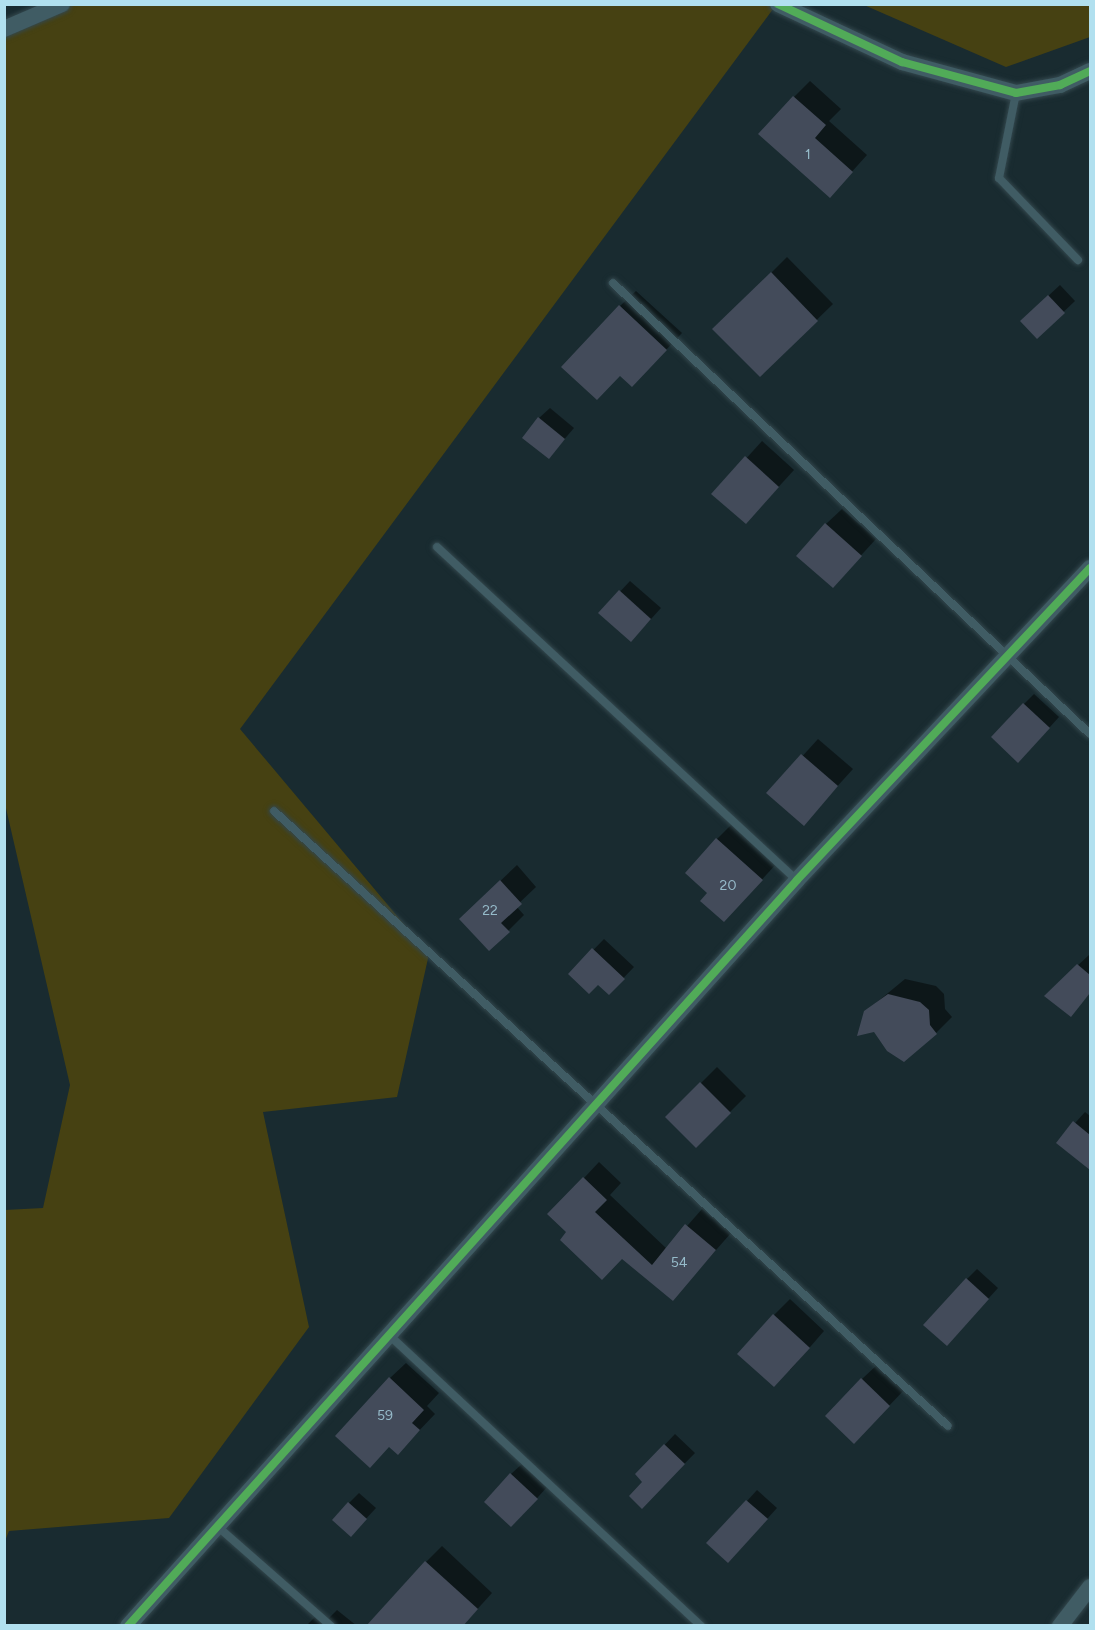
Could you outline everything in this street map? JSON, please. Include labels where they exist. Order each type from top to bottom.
[{"type":"street","points":[[4,29],[62,4]]},
{"type":"street","points":[[778,4],[902,62],[1016,93],[1060,85],[1090,71]]},
{"type":"street","points":[[129,1626],[216,1525],[596,1107],[797,880],[1090,568]]},
{"type":"street","points":[[1059,1626],[1090,1587]]},
{"type":"lane","points":[[1016,93],[999,178],[1078,260]]},
{"type":"lane","points":[[613,284],[1090,734]]},
{"type":"lane","points":[[437,547],[797,880]]},
{"type":"lane","points":[[274,812],[948,1426]]},
{"type":"lane","points":[[389,1335],[701,1626]]},
{"type":"lane","points":[[216,1525],[331,1626]]},
{"type":"shaded area","points":[[43,4],[776,5],[240,729],[429,954],[397,1097],[263,1112],[309,1327],[169,1518],[9,1531],[5,1541],[5,1210],[43,1208],[70,1085],[5,804],[5,24]]},
{"type":"shaded area","points":[[864,5],[1090,5],[1090,37],[1006,67]]},
{"type":"building","points":[[793,96],[826,125],[815,138],[853,172],[830,198],[758,134]]},
{"type":"building","points":[[771,272],[818,321],[760,377],[712,329]]},
{"type":"building","points":[[1048,295],[1065,313],[1037,339],[1020,321]]},
{"type":"building","points":[[619,305],[667,350],[632,387],[620,376],[597,400],[561,367]]},
{"type":"building","points":[[538,417],[565,439],[549,459],[522,438]]},
{"type":"building","points":[[745,456],[779,487],[746,524],[711,494]]},
{"type":"building","points":[[825,523],[862,556],[833,588],[796,556]]},
{"type":"building","points":[[619,590],[651,619],[631,642],[598,613]]},
{"type":"building","points":[[1023,703],[1050,728],[1018,763],[991,737]]},
{"type":"building","points":[[801,754],[838,786],[804,826],[766,793]]},
{"type":"building","points":[[716,838],[763,880],[724,922],[700,901],[707,893],[685,873]]},
{"type":"building","points":[[500,880],[522,904],[501,923],[510,932],[489,951],[459,919]]},
{"type":"building","points":[[592,948],[625,979],[609,995],[598,985],[589,994],[568,974]]},
{"type":"building","points":[[1077,964],[1090,975],[1090,993],[1071,1017],[1044,996]]},
{"type":"building","points":[[888,994],[920,1002],[929,1010],[930,1025],[937,1034],[904,1062],[887,1051],[874,1032],[857,1036],[864,1011]]},
{"type":"building","points":[[700,1082],[731,1113],[696,1148],[665,1117]]},
{"type":"building","points":[[1073,1121],[1090,1135],[1090,1170],[1056,1143]]},
{"type":"building","points":[[583,1177],[607,1200],[595,1212],[652,1265],[685,1224],[716,1250],[673,1301],[622,1259],[602,1280],[560,1240],[566,1232],[547,1214]]},
{"type":"building","points":[[966,1278],[989,1299],[947,1346],[923,1325]]},
{"type":"building","points":[[773,1314],[810,1348],[774,1387],[737,1354]]},
{"type":"building","points":[[389,1377],[424,1410],[412,1423],[420,1430],[398,1455],[389,1447],[370,1468],[335,1436]]},
{"type":"building","points":[[861,1378],[890,1406],[854,1444],[825,1416]]},
{"type":"building","points":[[664,1444],[685,1464],[642,1509],[629,1496],[642,1482],[635,1474]]},
{"type":"building","points":[[510,1473],[538,1499],[511,1527],[484,1502]]},
{"type":"building","points":[[746,1500],[768,1519],[728,1563],[706,1543]]},
{"type":"building","points":[[348,1502],[367,1519],[351,1537],[332,1520]]},
{"type":"building","points":[[425,1561],[478,1609],[463,1626],[366,1626]]},
{"type":"cycle path","points":[[778,4],[902,62],[1016,93],[1060,85],[1090,71]]},
{"type":"cycle path","points":[[128,1626],[797,880],[1090,568]]}]
